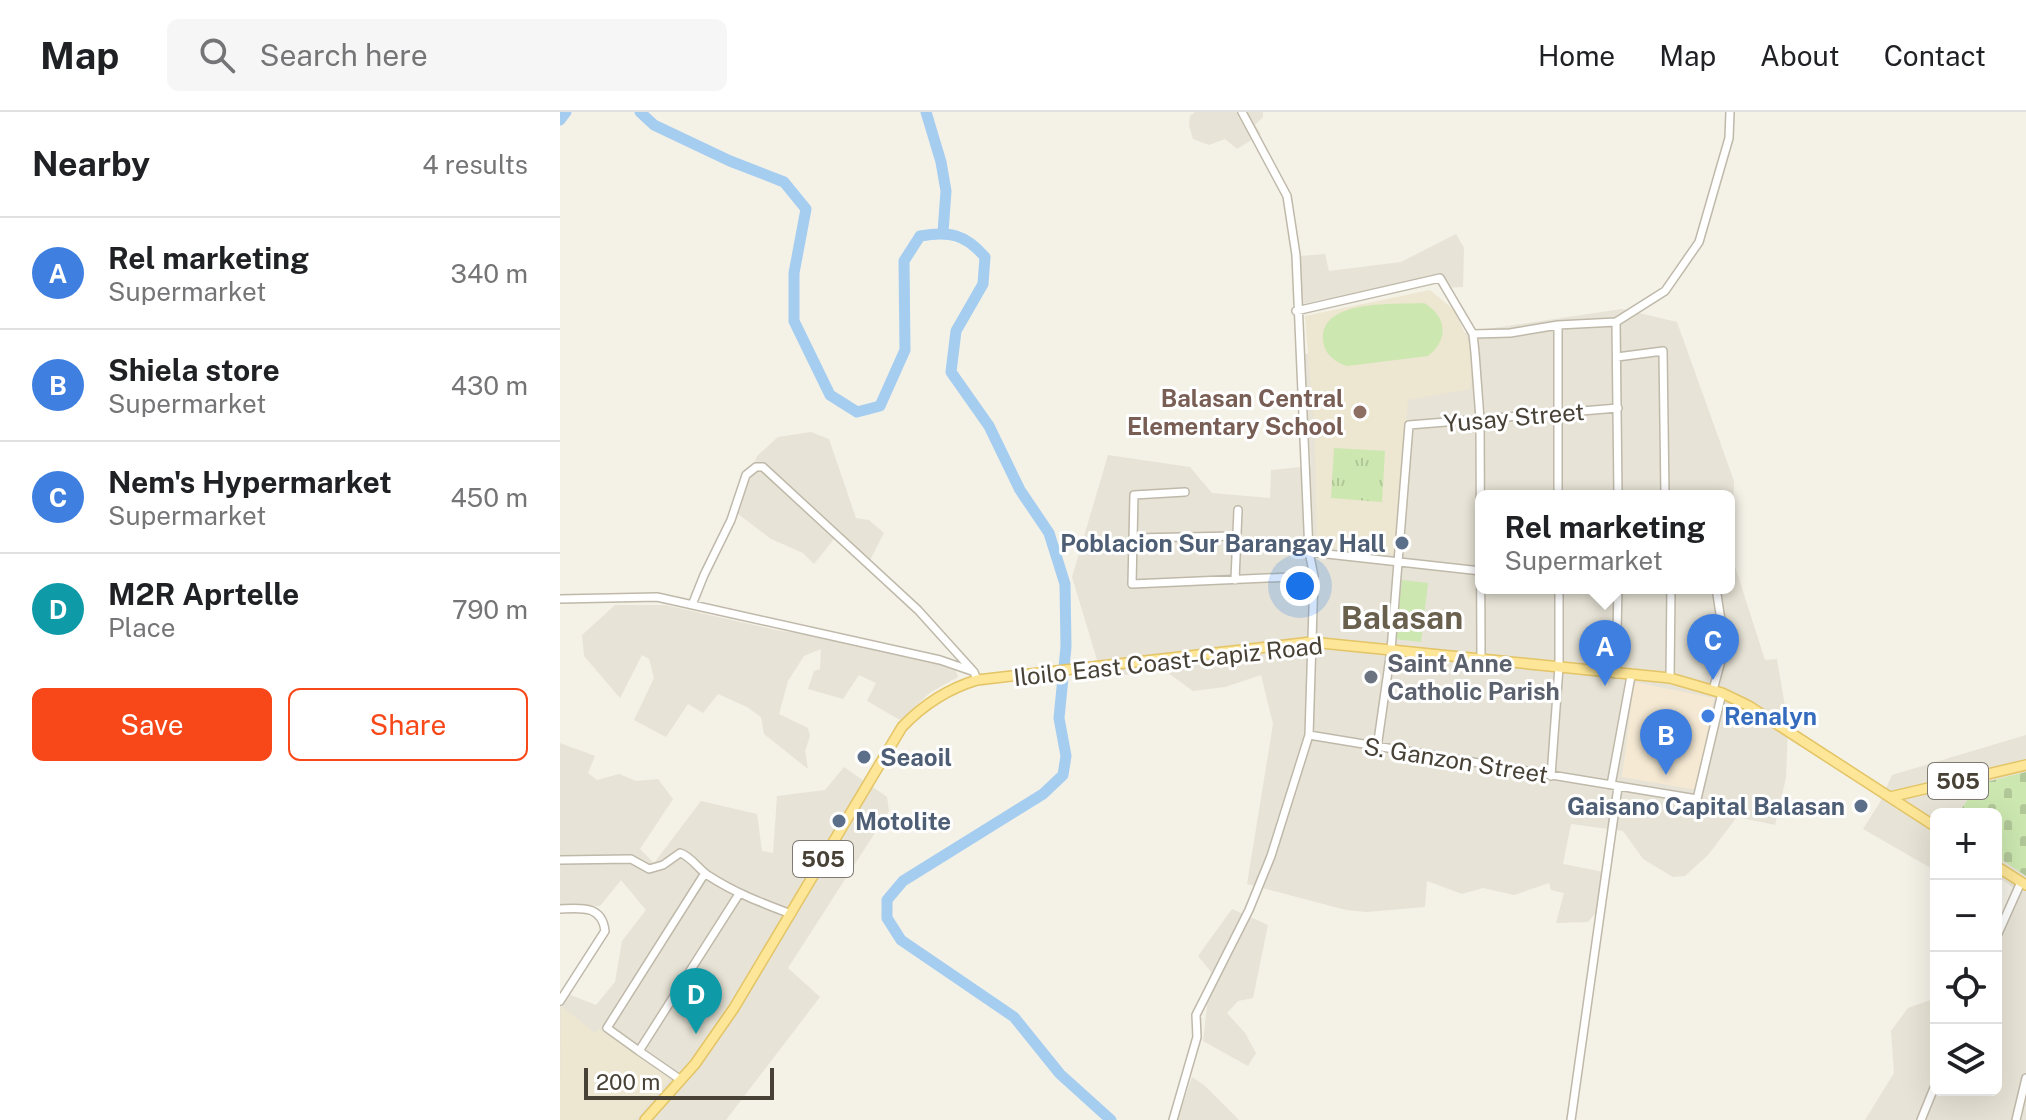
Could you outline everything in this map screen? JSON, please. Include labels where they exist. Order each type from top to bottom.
[{"type":"main road","name":"Iloilo East Coast-Capiz Road","points":[[645,1120],[681,1080],[734,1008],[902,727],[917,710],[976,676],[1079,669],[1311,642],[1670,678],[1718,691],[1749,706],[1930,823]]},
{"type":"main road","name":"505","points":[[1890,797],[2026,765]]},
{"type":"main road","points":[[1914,812],[1913,803],[1919,790]]},
{"type":"main road","points":[[2002,870],[2023,883]]},
{"type":"street","points":[[1175,1119],[1197,1037],[1196,1015],[1249,910],[1271,856],[1309,735],[1314,576],[1309,552],[1296,311],[1296,255],[1287,196],[1242,112]]},
{"type":"street","points":[[1473,334],[1616,322],[1665,291],[1699,242],[1729,138],[1730,112]]},
{"type":"street","points":[[1296,311],[1440,278],[1473,334],[1480,419],[1480,490]]},
{"type":"street","points":[[1616,322],[1618,490]]},
{"type":"street","points":[[1558,325],[1558,490]]},
{"type":"street","points":[[1617,357],[1663,351],[1665,490]]},
{"type":"street","name":"Yusay Street","points":[[1399,560],[1409,425],[1618,408]]},
{"type":"street","points":[[692,605],[731,520],[746,475],[756,467],[763,467],[918,610],[976,676]]},
{"type":"street","points":[[1185,492],[1134,495],[1132,584],[1314,576]]},
{"type":"street","points":[[1235,580],[1238,510]]},
{"type":"street","points":[[1133,538],[1237,536]]},
{"type":"street","points":[[1309,552],[1475,570]]},
{"type":"street","points":[[1377,748],[1391,650],[1399,560]]},
{"type":"street","points":[[1481,594],[1481,658]]},
{"type":"street","points":[[1551,776],[1559,667],[1559,594]]},
{"type":"street","points":[[1616,674],[1618,594]]},
{"type":"street","points":[[1670,678],[1671,594]]},
{"type":"street","points":[[1717,594],[1725,646],[1718,691]]},
{"type":"street","points":[[560,599],[657,597],[940,660],[976,676]]},
{"type":"street","points":[[1571,1120],[1631,676]]},
{"type":"street","name":"S. Ganzon Street","points":[[1309,735],[1697,799],[1718,691]]},
{"type":"street","points":[[560,860],[631,859],[649,869],[663,865],[680,853],[685,854],[705,873],[739,894],[791,914]]},
{"type":"street","points":[[681,1080],[607,1028],[705,873]]},
{"type":"street","points":[[2002,926],[2023,883]]},
{"type":"street","points":[[639,1051],[739,894]]},
{"type":"street","points":[[560,909],[589,908],[601,916],[605,926],[605,931],[562,996]]},
{"type":"street","points":[[2016,1120],[2026,1078]]},
{"type":"street","points":[[1921,1120],[1931,1096]]},
{"type":"shaded area","points":[[1195,112],[1263,112],[1263,117],[1255,125],[1261,134],[1237,149],[1225,139],[1209,145],[1193,139],[1189,126],[1190,116]]},
{"type":"shaded area","points":[[1456,234],[1464,248],[1463,287],[1442,288],[1427,277],[1302,304],[1299,256],[1325,254],[1329,271],[1401,262]]},
{"type":"shaded area","name":"Balasan Central Elementary School","points":[[1430,290],[1454,310],[1474,353],[1470,389],[1408,400],[1395,554],[1317,546],[1315,438],[1305,316]]},
{"type":"shaded area","points":[[1622,309],[1677,322],[1734,481],[1734,490],[1475,490],[1475,594],[1735,594],[1735,566],[1765,660],[1777,659],[1788,724],[1786,778],[1775,825],[1737,817],[1708,855],[1685,876],[1673,877],[1643,859],[1623,831],[1571,824],[1563,864],[1604,872],[1600,908],[1588,922],[1556,923],[1564,893],[1551,890],[1549,883],[1514,895],[1483,888],[1462,894],[1427,881],[1425,907],[1367,912],[1346,910],[1247,884],[1273,724],[1261,675],[1225,687],[1193,691],[1164,670],[1130,675],[1101,673],[1072,577],[1108,455],[1190,467],[1212,493],[1270,498],[1271,470],[1311,466],[1303,353],[1326,357],[1438,362],[1466,332]]},
{"type":"shaded area","points":[[811,432],[829,439],[856,518],[869,520],[884,533],[869,562],[838,534],[814,564],[803,553],[771,539],[737,513],[757,456],[778,437]]},
{"type":"shaded area","points":[[615,605],[665,605],[776,630],[851,642],[930,660],[955,669],[958,677],[931,692],[900,720],[867,701],[876,683],[859,675],[843,699],[808,689],[814,671],[820,669],[821,649],[804,656],[788,681],[779,714],[808,728],[810,736],[805,751],[808,769],[764,734],[761,717],[718,694],[703,713],[688,704],[666,737],[634,720],[654,678],[649,659],[642,655],[620,698],[584,656],[582,635]]},
{"type":"shaded area","points":[[1634,682],[1714,698],[1697,790],[1622,777]]},
{"type":"shaded area","points":[[2026,735],[2026,1120],[1865,1120],[1894,1073],[1891,1031],[1908,1008],[1930,1000],[1930,1096],[2002,1096],[2002,918],[2015,889],[2002,879],[2002,808],[1930,808],[1930,868],[1863,829],[1892,775]]},
{"type":"shaded area","points":[[560,743],[595,756],[588,773],[597,780],[619,774],[636,781],[658,779],[673,799],[640,849],[654,863],[701,801],[757,814],[762,851],[773,853],[777,796],[825,790],[844,767],[887,797],[889,811],[788,968],[820,997],[726,1120],[560,1120],[560,997],[563,992],[596,1005],[615,982],[622,941],[646,910],[621,880],[600,906],[560,907]]},
{"type":"shaded area","points":[[1232,909],[1268,925],[1253,998],[1238,1001],[1227,1013],[1245,1033],[1256,1053],[1248,1066],[1203,1041],[1211,972],[1198,956]]},
{"type":"shaded area","points":[[561,1006],[595,1033],[599,1029],[671,1077],[635,1120],[560,1120]]},
{"type":"shaded area","points":[[1192,1077],[1204,1085],[1239,1120],[1177,1120]]},
{"type":"green space","points":[[1424,303],[1432,308],[1442,328],[1439,343],[1428,356],[1347,366],[1334,360],[1325,349],[1325,326],[1347,310],[1362,306]]},
{"type":"green space","points":[[1334,448],[1385,451],[1382,502],[1331,498]]},
{"type":"green space","points":[[1402,580],[1428,583],[1421,642],[1395,639]]},
{"type":"green space","points":[[2026,772],[2026,876],[2002,860],[2002,808],[1962,808],[1978,784]]},
{"type":"waterway","points":[[560,120],[566,112]]},
{"type":"waterway","points":[[640,112],[654,125],[730,161],[784,182],[806,209],[794,273],[794,321],[830,395],[857,412],[880,406],[905,350],[904,261],[920,236],[956,236],[971,243],[985,257],[983,284],[956,331],[951,372],[989,426],[1020,490],[1049,533],[1065,584],[1066,647],[1059,718],[1066,756],[1063,775],[1043,794],[903,881],[887,900],[887,918],[901,940],[1014,1017],[1060,1074],[1111,1120]]},
{"type":"waterway","points":[[926,112],[946,191],[943,232]]},
{"type":"place","name":"Balasan Central Elementary School","points":[[1360,412]]},
{"type":"place","name":"Poblacion Sur Barangay Hall","points":[[1402,543]]},
{"type":"place","name":"Saint Anne Catholic Parish","points":[[1371,677]]},
{"type":"place","name":"Nem's Hypermarket","points":[[1713,680]]},
{"type":"place","name":"Rel marketing","points":[[1605,686]]},
{"type":"place","name":"Renalyn","points":[[1708,716]]},
{"type":"place","name":"Seaoil","points":[[864,757]]},
{"type":"place","name":"Shiela store","points":[[1666,775]]},
{"type":"place","name":"Gaisano Capital Balasan","points":[[1861,806]]},
{"type":"place","name":"Motolite","points":[[839,821]]},
{"type":"place","name":"M2R Aprtelle","points":[[696,1034]]},
{"type":"district","name":"Balasan","points":[[1402,617]]}]
